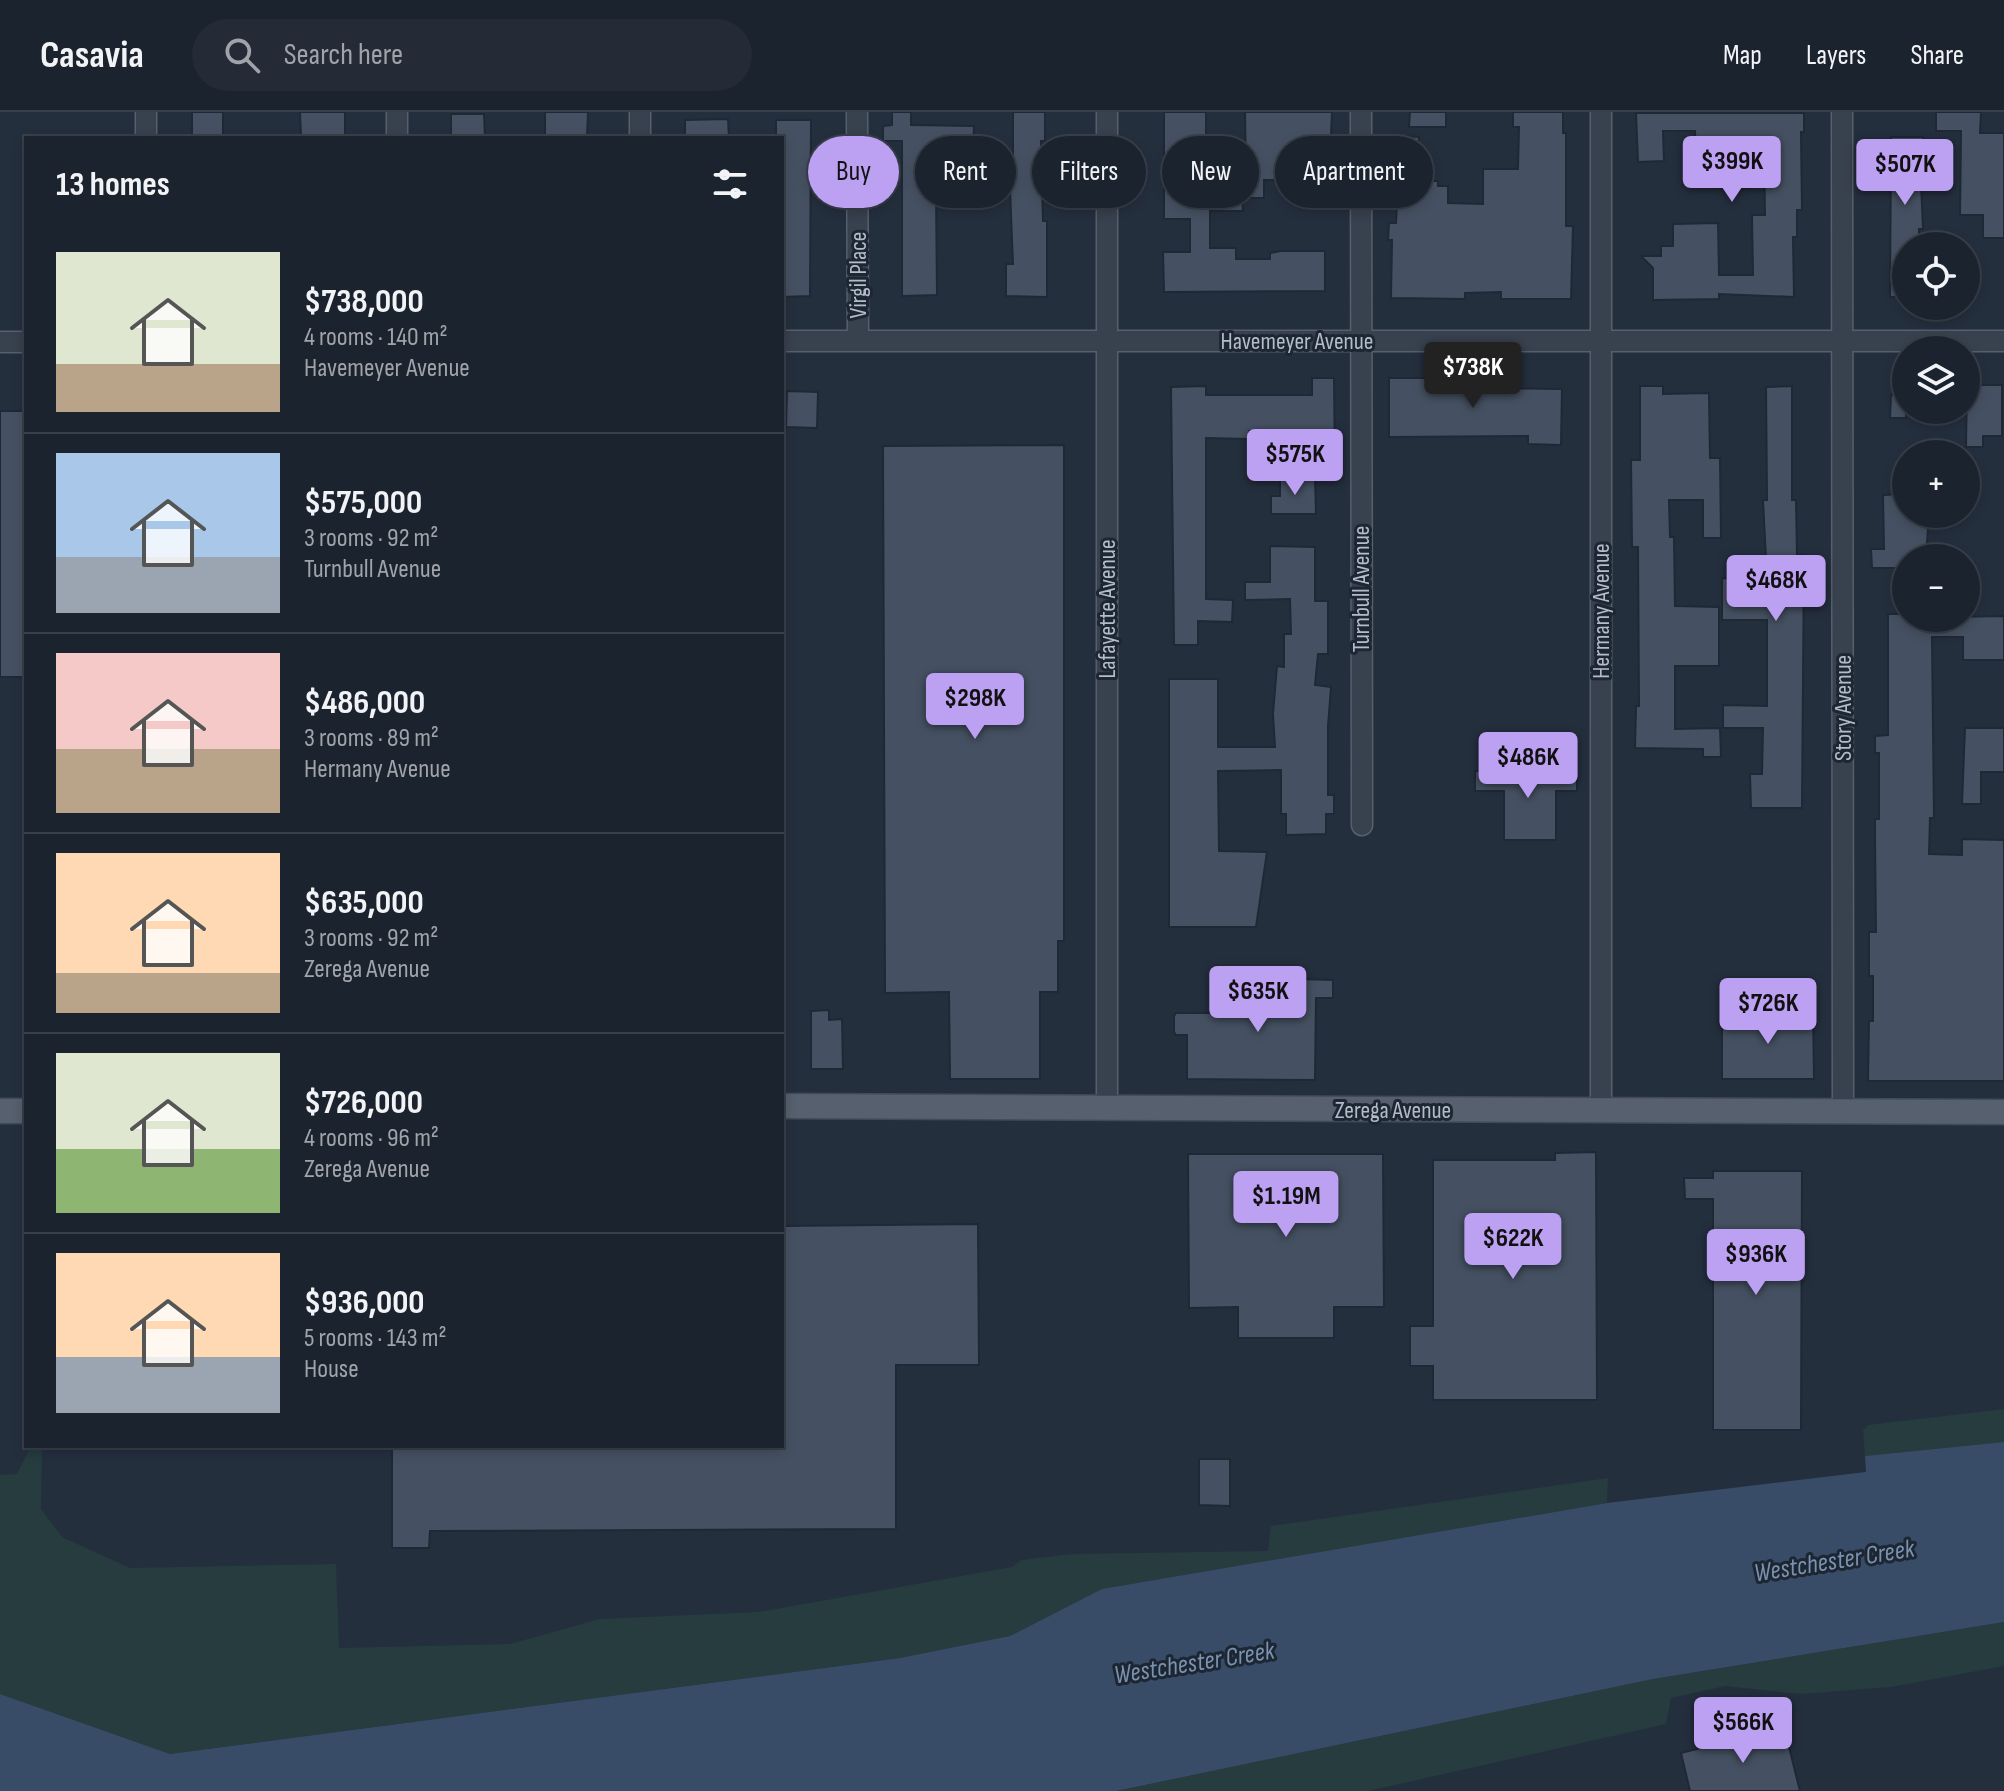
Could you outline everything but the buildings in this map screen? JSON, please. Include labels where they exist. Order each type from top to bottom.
[{"type":"main road","name":"Zerega Avenue","points":[[784,1106],[2004,1112]]},
{"type":"main road","points":[[0,1111],[24,1111]]},
{"type":"street","points":[[146,112],[146,136]]},
{"type":"street","points":[[397,112],[397,136]]},
{"type":"street","points":[[640,112],[640,136]]},
{"type":"street","name":"Virgil Place","points":[[857,112],[858,341]]},
{"type":"street","name":"Lafayette Avenue","points":[[1107,112],[1107,1106]]},
{"type":"street","name":"Turnbull Avenue","points":[[1361,112],[1362,825]]},
{"type":"street","name":"Hermany Avenue","points":[[1601,112],[1601,1110]]},
{"type":"street","name":"Story Avenue","points":[[1842,112],[1843,1112]]},
{"type":"street","name":"Havemeyer Avenue","points":[[784,341],[2004,341]]},
{"type":"street","points":[[0,342],[24,342]]},
{"type":"green space","points":[[2004,1409],[2004,1442],[1865,1456],[1863,1430],[1868,1425]]},
{"type":"green space","points":[[30,1448],[42,1448],[41,1509],[62,1537],[130,1568],[336,1564],[339,1648],[510,1644],[600,1619],[759,1612],[1012,1567],[1021,1560],[1072,1554],[1268,1551],[1271,1526],[1608,1478],[1607,1503],[1103,1589],[1010,1636],[900,1658],[170,1754],[0,1694],[0,1475],[17,1474]]},
{"type":"green space","points":[[2004,1622],[2004,1666],[1891,1687],[1800,1694],[1725,1686],[1671,1698],[1666,1724],[1368,1791],[1116,1791],[1653,1679]]},
{"type":"water","name":"Westchester Creek","points":[[2004,1442],[2004,1622],[1653,1679],[1116,1791],[0,1791],[0,1694],[170,1754],[900,1658],[1010,1636],[1102,1589],[1607,1503],[1866,1472],[1865,1456]]}]
